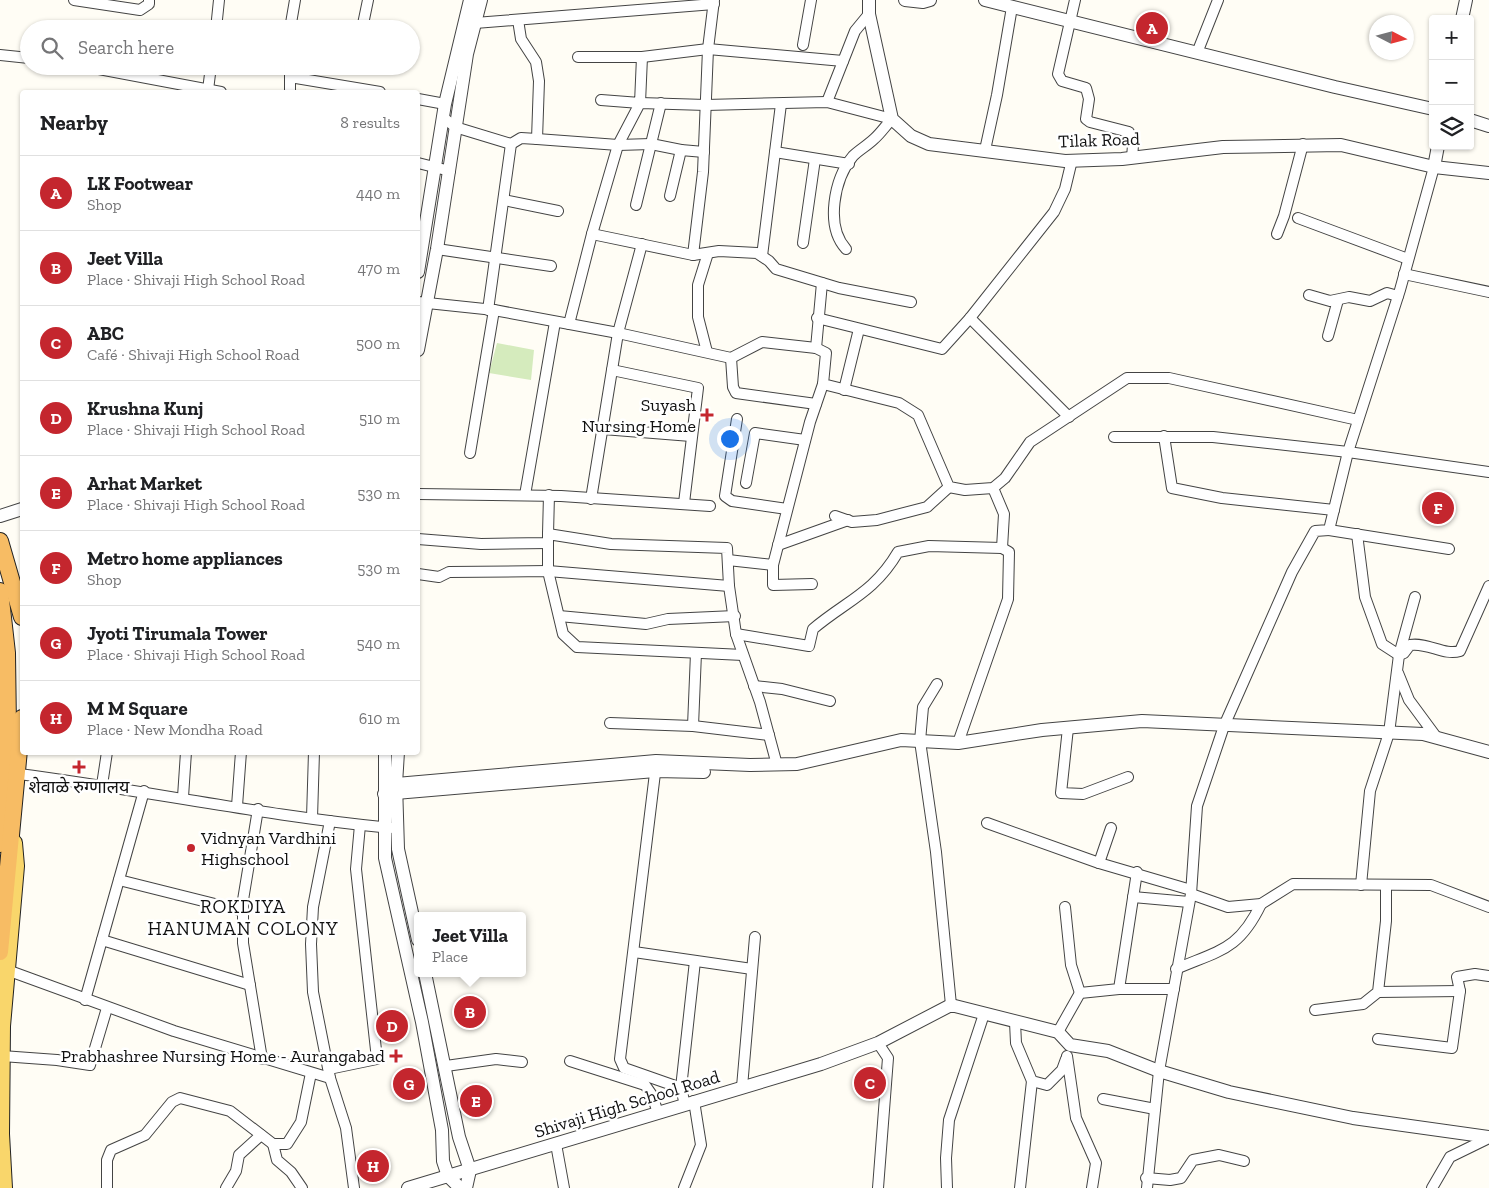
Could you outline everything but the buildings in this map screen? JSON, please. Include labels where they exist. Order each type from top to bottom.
[{"type":"highway","points":[[0,542],[20,610]]},
{"type":"highway","points":[[0,591],[7,653],[4,727],[5,839],[0,952]]},
{"type":"highway","points":[[5,839],[19,774],[20,755]]},
{"type":"main road","points":[[4,1188],[1,1134],[2,1056],[16,866],[5,839]]},
{"type":"street","points":[[74,0],[140,10],[149,4],[149,0]]},
{"type":"street","points":[[217,20],[219,0]]},
{"type":"street","points":[[292,20],[295,0]]},
{"type":"street","points":[[364,20],[368,0]]},
{"type":"street","points":[[420,260],[444,110],[470,0]]},
{"type":"street","points":[[420,318],[421,302],[438,249],[467,54],[481,0]]},
{"type":"street","points":[[803,45],[811,0]]},
{"type":"street","points":[[869,0],[869,14],[892,119]]},
{"type":"street","points":[[905,0],[923,2],[930,0]]},
{"type":"street","points":[[985,0],[1429,108]]},
{"type":"street","points":[[1075,0],[1058,74],[1062,81],[1086,88],[1090,100],[1086,119],[1090,122],[1129,132],[1133,145],[1132,158]]},
{"type":"street","points":[[1197,53],[1218,0]]},
{"type":"street","points":[[1463,15],[1466,0]]},
{"type":"street","points":[[475,23],[714,2],[708,49],[704,172],[693,255]]},
{"type":"street","points":[[985,150],[997,95],[1012,7]]},
{"type":"street","points":[[827,102],[855,31],[869,14]]},
{"type":"street","points":[[518,20],[521,39],[536,62],[539,81],[537,139]]},
{"type":"street","points":[[578,57],[642,57],[708,49],[843,61]]},
{"type":"street","points":[[0,55],[20,57]]},
{"type":"street","points":[[569,324],[592,234],[618,145],[640,102],[642,57]]},
{"type":"street","points":[[130,75],[208,90],[210,75]]},
{"type":"street","points":[[290,75],[290,90]]},
{"type":"street","points":[[307,75],[371,90]]},
{"type":"street","points":[[420,100],[444,110],[456,127],[511,144],[521,138],[618,145],[651,144],[704,152]]},
{"type":"street","points":[[601,100],[706,105],[827,102],[892,119]]},
{"type":"street","points":[[636,205],[661,103]]},
{"type":"street","points":[[762,256],[781,104]]},
{"type":"street","points":[[846,249],[839,242],[832,221],[837,188],[853,156],[875,138],[892,119]]},
{"type":"street","name":"Tilak Road","points":[[892,119],[919,141],[929,144],[1072,160],[1132,158],[1223,147],[1303,144],[1341,145],[1434,167],[1489,173]]},
{"type":"street","points":[[1474,121],[1489,126]]},
{"type":"street","points":[[470,453],[491,310],[511,144]]},
{"type":"street","points":[[1277,234],[1284,216],[1303,144]]},
{"type":"street","points":[[670,196],[681,150]]},
{"type":"street","points":[[1329,530],[1348,452],[1398,296],[1437,150]]},
{"type":"street","points":[[775,152],[849,164]]},
{"type":"street","points":[[803,243],[815,159]]},
{"type":"street","points":[[817,318],[942,349],[970,318],[1054,212],[1065,189],[1072,160]]},
{"type":"street","points":[[420,164],[450,171]]},
{"type":"street","points":[[504,200],[558,211]]},
{"type":"street","points":[[1298,218],[1408,259]]},
{"type":"street","points":[[592,234],[693,255],[708,253],[757,253],[776,269],[822,283],[911,302]]},
{"type":"street","points":[[591,498],[618,333],[642,244]]},
{"type":"street","points":[[438,249],[551,266]]},
{"type":"street","points":[[706,352],[698,317],[698,285],[708,253]]},
{"type":"street","points":[[1404,274],[1489,292]]},
{"type":"street","points":[[816,348],[817,318],[822,283]]},
{"type":"street","points":[[1309,295],[1330,301],[1349,297],[1370,301],[1387,293],[1398,296]]},
{"type":"street","points":[[1328,336],[1338,300]]},
{"type":"street","points":[[421,302],[491,310],[569,324],[732,358],[762,342],[816,348],[826,353],[823,384],[805,440],[773,565],[773,585],[812,584]]},
{"type":"street","points":[[970,318],[1073,414]]},
{"type":"street","points":[[525,495],[555,322]]},
{"type":"street","points":[[844,390],[859,329]]},
{"type":"street","points":[[732,358],[733,387],[736,392],[816,404]]},
{"type":"street","points":[[612,370],[698,388],[684,503]]},
{"type":"street","points":[[949,487],[965,490],[993,488],[1005,478],[1030,442],[1128,378],[1169,378],[1358,420]]},
{"type":"street","points":[[823,384],[899,404],[918,415],[949,487]]},
{"type":"street","points":[[737,419],[725,496],[732,501],[787,509]]},
{"type":"street","points":[[603,429],[691,436]]},
{"type":"street","points":[[746,483],[755,433],[805,440]]},
{"type":"street","points":[[1164,436],[1172,488],[1222,498],[1334,510]]},
{"type":"street","points":[[1114,437],[1213,437],[1348,452],[1489,472]]},
{"type":"street","points":[[835,516],[848,520],[877,520],[927,506],[949,487]]},
{"type":"street","points":[[993,488],[1004,514],[1002,548]]},
{"type":"street","points":[[420,494],[525,495],[710,506]]},
{"type":"street","points":[[549,496],[548,571],[563,634],[577,647],[744,655]]},
{"type":"street","points":[[0,516],[20,510]]},
{"type":"street","points":[[778,545],[848,520]]},
{"type":"street","points":[[1244,1161],[1219,1155],[1193,1160],[1181,1178],[1147,1183],[1159,1071],[1190,895],[1198,806],[1224,726],[1292,572],[1315,531],[1329,530],[1449,549]]},
{"type":"street","points":[[1357,534],[1365,597],[1382,644],[1399,655]]},
{"type":"street","points":[[420,539],[481,544],[548,538],[611,544],[727,548],[729,586],[735,616],[736,634],[754,686],[777,765]]},
{"type":"street","points":[[736,634],[809,646],[813,629],[869,589],[888,569],[898,552],[929,546],[1002,548],[1009,552],[1008,599],[958,743]]},
{"type":"street","points":[[728,560],[773,565]]},
{"type":"street","points":[[420,574],[439,577],[449,572],[548,571],[729,586]]},
{"type":"street","points":[[1399,655],[1404,653],[1410,645],[1419,644],[1453,653],[1460,651],[1489,586]]},
{"type":"street","points":[[1361,885],[1370,791],[1389,733],[1399,655],[1415,597]]},
{"type":"street","points":[[559,616],[646,624],[668,619],[735,616]]},
{"type":"street","points":[[693,726],[696,653]]},
{"type":"street","points":[[1397,672],[1409,700],[1437,738]]},
{"type":"street","points":[[937,684],[924,708],[920,741],[936,852],[936,875],[951,1005],[1058,1032],[1069,1050],[1076,1118],[1096,1163],[1092,1188]]},
{"type":"street","points":[[754,686],[782,689],[830,701]]},
{"type":"street","points":[[390,789],[655,766],[797,764],[901,740],[958,743],[1042,730],[1142,721],[1423,734],[1489,752]]},
{"type":"street","points":[[610,723],[693,726],[769,735]]},
{"type":"street","points":[[1068,728],[1061,793],[1083,794],[1128,777]]},
{"type":"street","points":[[655,766],[771,773],[796,771],[903,748],[920,741]]},
{"type":"street","points":[[102,784],[107,755]]},
{"type":"street","points":[[183,797],[186,755]]},
{"type":"street","points":[[237,806],[241,755]]},
{"type":"street","points":[[312,818],[314,755]]},
{"type":"street","points":[[385,755],[390,789],[391,828],[385,858],[422,1022],[442,1130],[443,1161],[448,1176],[460,1188]]},
{"type":"street","points":[[390,789],[397,755]]},
{"type":"street","points":[[655,766],[621,1065],[681,1088]]},
{"type":"street","points":[[19,774],[102,784],[330,821],[391,828]]},
{"type":"street","points":[[85,1000],[144,791]]},
{"type":"street","points":[[258,809],[243,911],[244,943],[262,1058]]},
{"type":"street","points":[[330,821],[312,907],[313,992],[330,1073],[346,1128],[354,1188]]},
{"type":"street","points":[[986,823],[1099,863],[1137,872],[1190,895],[1228,907],[1261,904],[1293,884],[1431,885],[1489,907]]},
{"type":"street","points":[[8,970],[107,1008],[311,1073],[330,1073],[377,1059],[356,869],[360,825]]},
{"type":"street","points":[[391,828],[398,849],[414,922]]},
{"type":"street","points":[[1099,863],[1111,828]]},
{"type":"street","points":[[1119,989],[1137,872]]},
{"type":"street","points":[[119,880],[243,911]]},
{"type":"street","points":[[1378,992],[1386,921],[1386,885]]},
{"type":"street","points":[[1133,897],[1190,895]]},
{"type":"street","points":[[1176,969],[1232,945],[1251,925],[1261,904]]},
{"type":"street","points":[[1058,1032],[1080,993],[1072,965],[1065,908]]},
{"type":"street","points":[[742,1087],[755,937]]},
{"type":"street","points":[[102,940],[250,985]]},
{"type":"street","points":[[634,952],[752,969]]},
{"type":"street","points":[[684,1188],[701,1145],[690,1103],[681,1088],[695,961]]},
{"type":"street","points":[[1378,1039],[1452,1048],[1460,991],[1457,977],[1475,974],[1489,976]]},
{"type":"street","points":[[425,977],[446,1066],[459,1137],[470,1170],[466,1188]]},
{"type":"street","points":[[1080,993],[1119,989],[1174,989]]},
{"type":"street","points":[[1315,1010],[1363,1004],[1378,992],[1460,991]]},
{"type":"street","name":"Shivaji High School Road","points":[[408,1188],[821,1064],[878,1043],[951,1005]]},
{"type":"street","points":[[2,1056],[90,1065],[107,1008]]},
{"type":"street","points":[[947,1188],[946,1158],[949,1120],[984,1014]]},
{"type":"street","points":[[1015,1022],[1016,1042],[1032,1082],[1020,1188]]},
{"type":"street","points":[[878,1043],[888,1058],[878,1188]]},
{"type":"street","points":[[1069,1050],[1108,1051],[1159,1071],[1229,1092],[1353,1118],[1489,1138]]},
{"type":"street","points":[[1032,1082],[1047,1085],[1062,1070],[1069,1050]]},
{"type":"street","points":[[446,1066],[496,1058],[522,1062]]},
{"type":"street","points":[[570,1061],[645,1085],[652,1095],[658,1113]]},
{"type":"street","points":[[107,1188],[106,1160],[111,1150],[145,1136],[176,1099],[185,1099],[230,1111],[273,1144],[287,1144],[301,1122],[311,1073]]},
{"type":"street","points":[[1103,1099],[1154,1109]]},
{"type":"street","points":[[226,1188],[236,1171],[239,1155],[261,1135]]},
{"type":"street","points":[[1432,1188],[1450,1157],[1489,1138]]},
{"type":"street","points":[[273,1144],[276,1160],[291,1172],[302,1188]]},
{"type":"street","points":[[556,1144],[564,1188]]},
{"type":"green space","points":[[497,343],[534,350],[531,380],[489,373]]},
{"type":"place","name":"LK Footwear","points":[[1152,28]]},
{"type":"place","name":"Suyash Nursing Home","points":[[707,415]]},
{"type":"place","name":"Metro home appliances","points":[[1438,508]]},
{"type":"place","name":"शेवाळे रुग्णालय","points":[[79,767]]},
{"type":"place","name":"Vidnyan Vardhini Highschool","points":[[191,848]]},
{"type":"place","name":"Jeet Villa","points":[[470,1012]]},
{"type":"place","name":"Krushna Kunj","points":[[392,1026]]},
{"type":"place","name":"Prabhashree Nursing Home - Aurangabad","points":[[396,1056]]},
{"type":"place","name":"ABC","points":[[870,1083]]},
{"type":"place","name":"Jyoti Tirumala Tower","points":[[409,1084]]},
{"type":"place","name":"Arhat Market","points":[[476,1101]]},
{"type":"place","name":"M M Square","points":[[373,1166]]},
{"type":"district","name":"ROKDIYA HANUMAN COLONY","points":[[243,917]]}]
